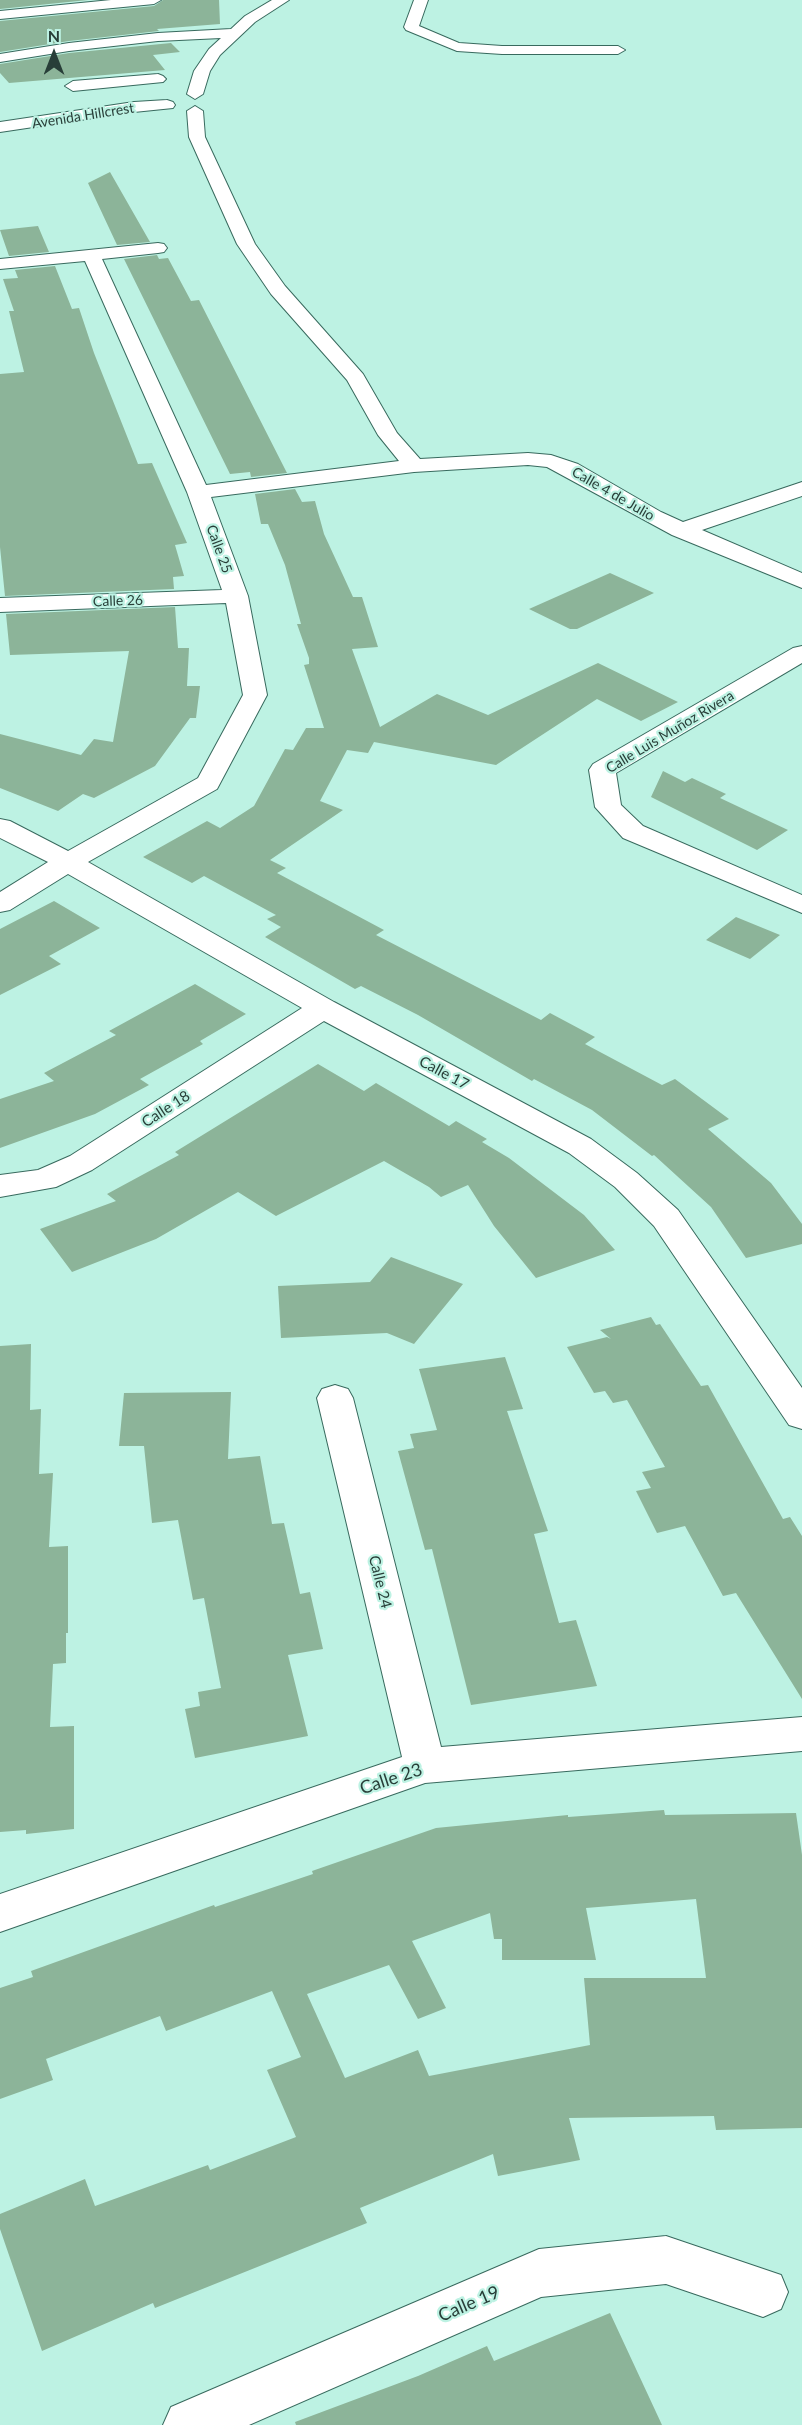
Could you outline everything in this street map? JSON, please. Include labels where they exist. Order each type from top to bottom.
[{"type":"street","points":[[0,15],[154,0]]},
{"type":"street","points":[[282,0],[250,19],[234,33],[214,52],[202,71],[203,103],[196,137],[246,244],[278,290],[356,378],[388,435],[414,466]]},
{"type":"street","points":[[421,0],[411,27],[457,47],[483,50],[618,50]]},
{"type":"street","points":[[0,58],[55,60],[158,37],[234,33]]},
{"type":"street","points":[[55,60],[93,114]]},
{"type":"street","points":[[73,86],[158,79]]},
{"type":"street","name":"Avenida Hillcrest","points":[[0,127],[167,105],[177,110],[203,103]]},
{"type":"street","points":[[0,264],[158,248]]},
{"type":"street","name":"Calle 25","points":[[0,904],[68,862],[208,783],[255,694],[236,596],[198,492],[103,278],[91,256]]},
{"type":"street","name":"Calle 4 de Julio","points":[[414,466],[528,459],[552,461],[680,530],[802,581]]},
{"type":"street","points":[[198,492],[414,466]]},
{"type":"street","points":[[680,530],[802,489]]},
{"type":"street","name":"Calle 26","points":[[0,605],[236,596]]},
{"type":"street","name":"Calle Luis Muñoz Rivera","points":[[802,653],[602,770],[608,807],[633,832],[802,905]]},
{"type":"street","name":"Calle 17","points":[[0,827],[68,862],[323,1008],[580,1146],[626,1180],[666,1218],[802,1416]]},
{"type":"street","name":"Calle 18","points":[[0,1186],[45,1180],[81,1163],[323,1008]]},
{"type":"street","name":"Calle 24","points":[[335,1398],[425,1766]]},
{"type":"street","name":"Calle 23","points":[[0,1913],[425,1766],[802,1734]]},
{"type":"street","name":"Calle 19","points":[[189,2425],[540,2274],[666,2260],[763,2292]]},
{"type":"building","points":[[0,0],[88,0],[0,9]]},
{"type":"building","points":[[163,0],[219,0],[220,24],[157,29],[159,31],[69,41],[0,52],[0,21],[154,6]]},
{"type":"building","points":[[171,43],[180,52],[153,55],[165,70],[9,83],[0,73],[0,64],[69,53]]},
{"type":"building","points":[[110,172],[150,242],[117,245],[88,183]]},
{"type":"building","points":[[38,226],[49,252],[9,256],[0,230]]},
{"type":"building","points":[[157,255],[159,259],[168,258],[191,301],[199,300],[287,473],[251,477],[250,472],[230,474],[124,259]]},
{"type":"building","points":[[55,266],[72,309],[79,308],[94,353],[138,464],[152,463],[187,543],[175,545],[184,576],[173,577],[174,589],[5,596],[0,547],[0,374],[24,372],[9,311],[14,311],[3,279],[18,278],[15,270]]},
{"type":"building","points":[[295,489],[302,502],[315,501],[324,534],[353,597],[362,597],[378,647],[352,649],[380,727],[437,694],[488,715],[598,663],[678,702],[641,721],[597,699],[496,765],[374,742],[368,753],[347,750],[320,801],[343,810],[270,860],[286,868],[277,873],[384,930],[376,935],[541,1020],[550,1013],[595,1037],[585,1044],[662,1085],[675,1079],[729,1119],[708,1129],[771,1183],[802,1224],[802,1244],[746,1258],[711,1207],[654,1155],[652,1156],[592,1110],[534,1079],[532,1081],[418,1015],[361,986],[355,989],[265,937],[281,927],[267,919],[276,915],[204,876],[192,883],[143,857],[207,821],[220,828],[254,806],[285,749],[293,750],[306,728],[324,728],[304,665],[309,664],[309,658],[297,624],[301,624],[285,565],[268,524],[261,524],[255,494]]},
{"type":"building","points":[[610,573],[654,593],[577,629],[570,629],[529,609]]},
{"type":"building","points":[[175,607],[178,648],[189,648],[187,686],[200,686],[196,718],[190,718],[155,766],[94,798],[83,794],[58,811],[0,788],[0,734],[81,755],[94,739],[113,742],[129,651],[10,655],[6,614]]},
{"type":"building","points":[[663,771],[685,782],[692,778],[726,794],[720,798],[788,830],[757,850],[651,797]]},
{"type":"building","points":[[54,901],[100,928],[49,956],[61,964],[0,995],[0,929]]},
{"type":"building","points":[[736,917],[780,935],[750,959],[706,940]]},
{"type":"building","points":[[195,984],[246,1014],[200,1041],[203,1044],[140,1079],[149,1085],[95,1114],[0,1148],[0,1099],[54,1081],[44,1073],[116,1035],[109,1031]]},
{"type":"building","points":[[318,1064],[364,1091],[376,1083],[449,1126],[456,1121],[487,1139],[482,1142],[509,1158],[584,1215],[615,1250],[536,1278],[494,1226],[468,1185],[441,1197],[429,1187],[384,1161],[276,1216],[238,1192],[156,1239],[72,1272],[40,1229],[116,1201],[107,1194],[179,1155],[175,1152]]},
{"type":"building","points":[[391,1257],[463,1284],[414,1344],[387,1333],[281,1338],[278,1286],[370,1282]]},
{"type":"building","points":[[651,1317],[656,1325],[660,1324],[701,1386],[708,1385],[783,1519],[790,1517],[802,1536],[802,1699],[736,1593],[723,1596],[685,1526],[657,1533],[636,1491],[651,1488],[642,1472],[665,1467],[627,1400],[613,1403],[605,1391],[594,1393],[567,1347],[607,1337],[611,1339],[600,1330]]},
{"type":"building","points":[[31,1344],[30,1410],[41,1409],[39,1474],[53,1473],[49,1547],[68,1546],[66,1663],[53,1664],[50,1727],[74,1726],[74,1829],[26,1834],[26,1830],[0,1832],[0,1346]]},
{"type":"building","points":[[505,1357],[523,1409],[507,1411],[548,1531],[534,1534],[559,1623],[576,1620],[597,1686],[471,1705],[432,1549],[425,1550],[398,1451],[414,1448],[410,1434],[437,1430],[419,1369]]},
{"type":"building","points":[[231,1392],[228,1459],[260,1456],[272,1524],[284,1523],[300,1594],[310,1592],[323,1649],[288,1655],[308,1736],[195,1758],[185,1709],[200,1706],[198,1692],[221,1688],[204,1598],[193,1600],[178,1520],[152,1523],[144,1446],[119,1446],[124,1393]]},
{"type":"building","points":[[664,1810],[665,1815],[796,1813],[802,1855],[802,2128],[716,2130],[714,2116],[569,2118],[580,2160],[498,2176],[493,2154],[360,2208],[367,2223],[155,2308],[153,2303],[42,2351],[0,2229],[0,2214],[85,2179],[95,2206],[208,2165],[210,2170],[296,2137],[267,2070],[301,2057],[272,1991],[166,2031],[160,2016],[46,2059],[53,2080],[0,2099],[0,1988],[33,1977],[31,1971],[214,1905],[215,1907],[313,1874],[312,1871],[436,1828],[568,1815],[568,1817]],"holes":[[[696,1899],[706,1978],[584,1978],[590,2045],[429,2076],[418,2050],[345,2078],[307,1994],[389,1965],[418,2019],[446,2008],[412,1941],[490,1913],[494,1939],[502,1939],[502,1960],[596,1960],[586,1908]]]},
{"type":"building","points":[[610,2313],[662,2425],[296,2425],[295,2422],[418,2376],[487,2346],[494,2361]]}]
